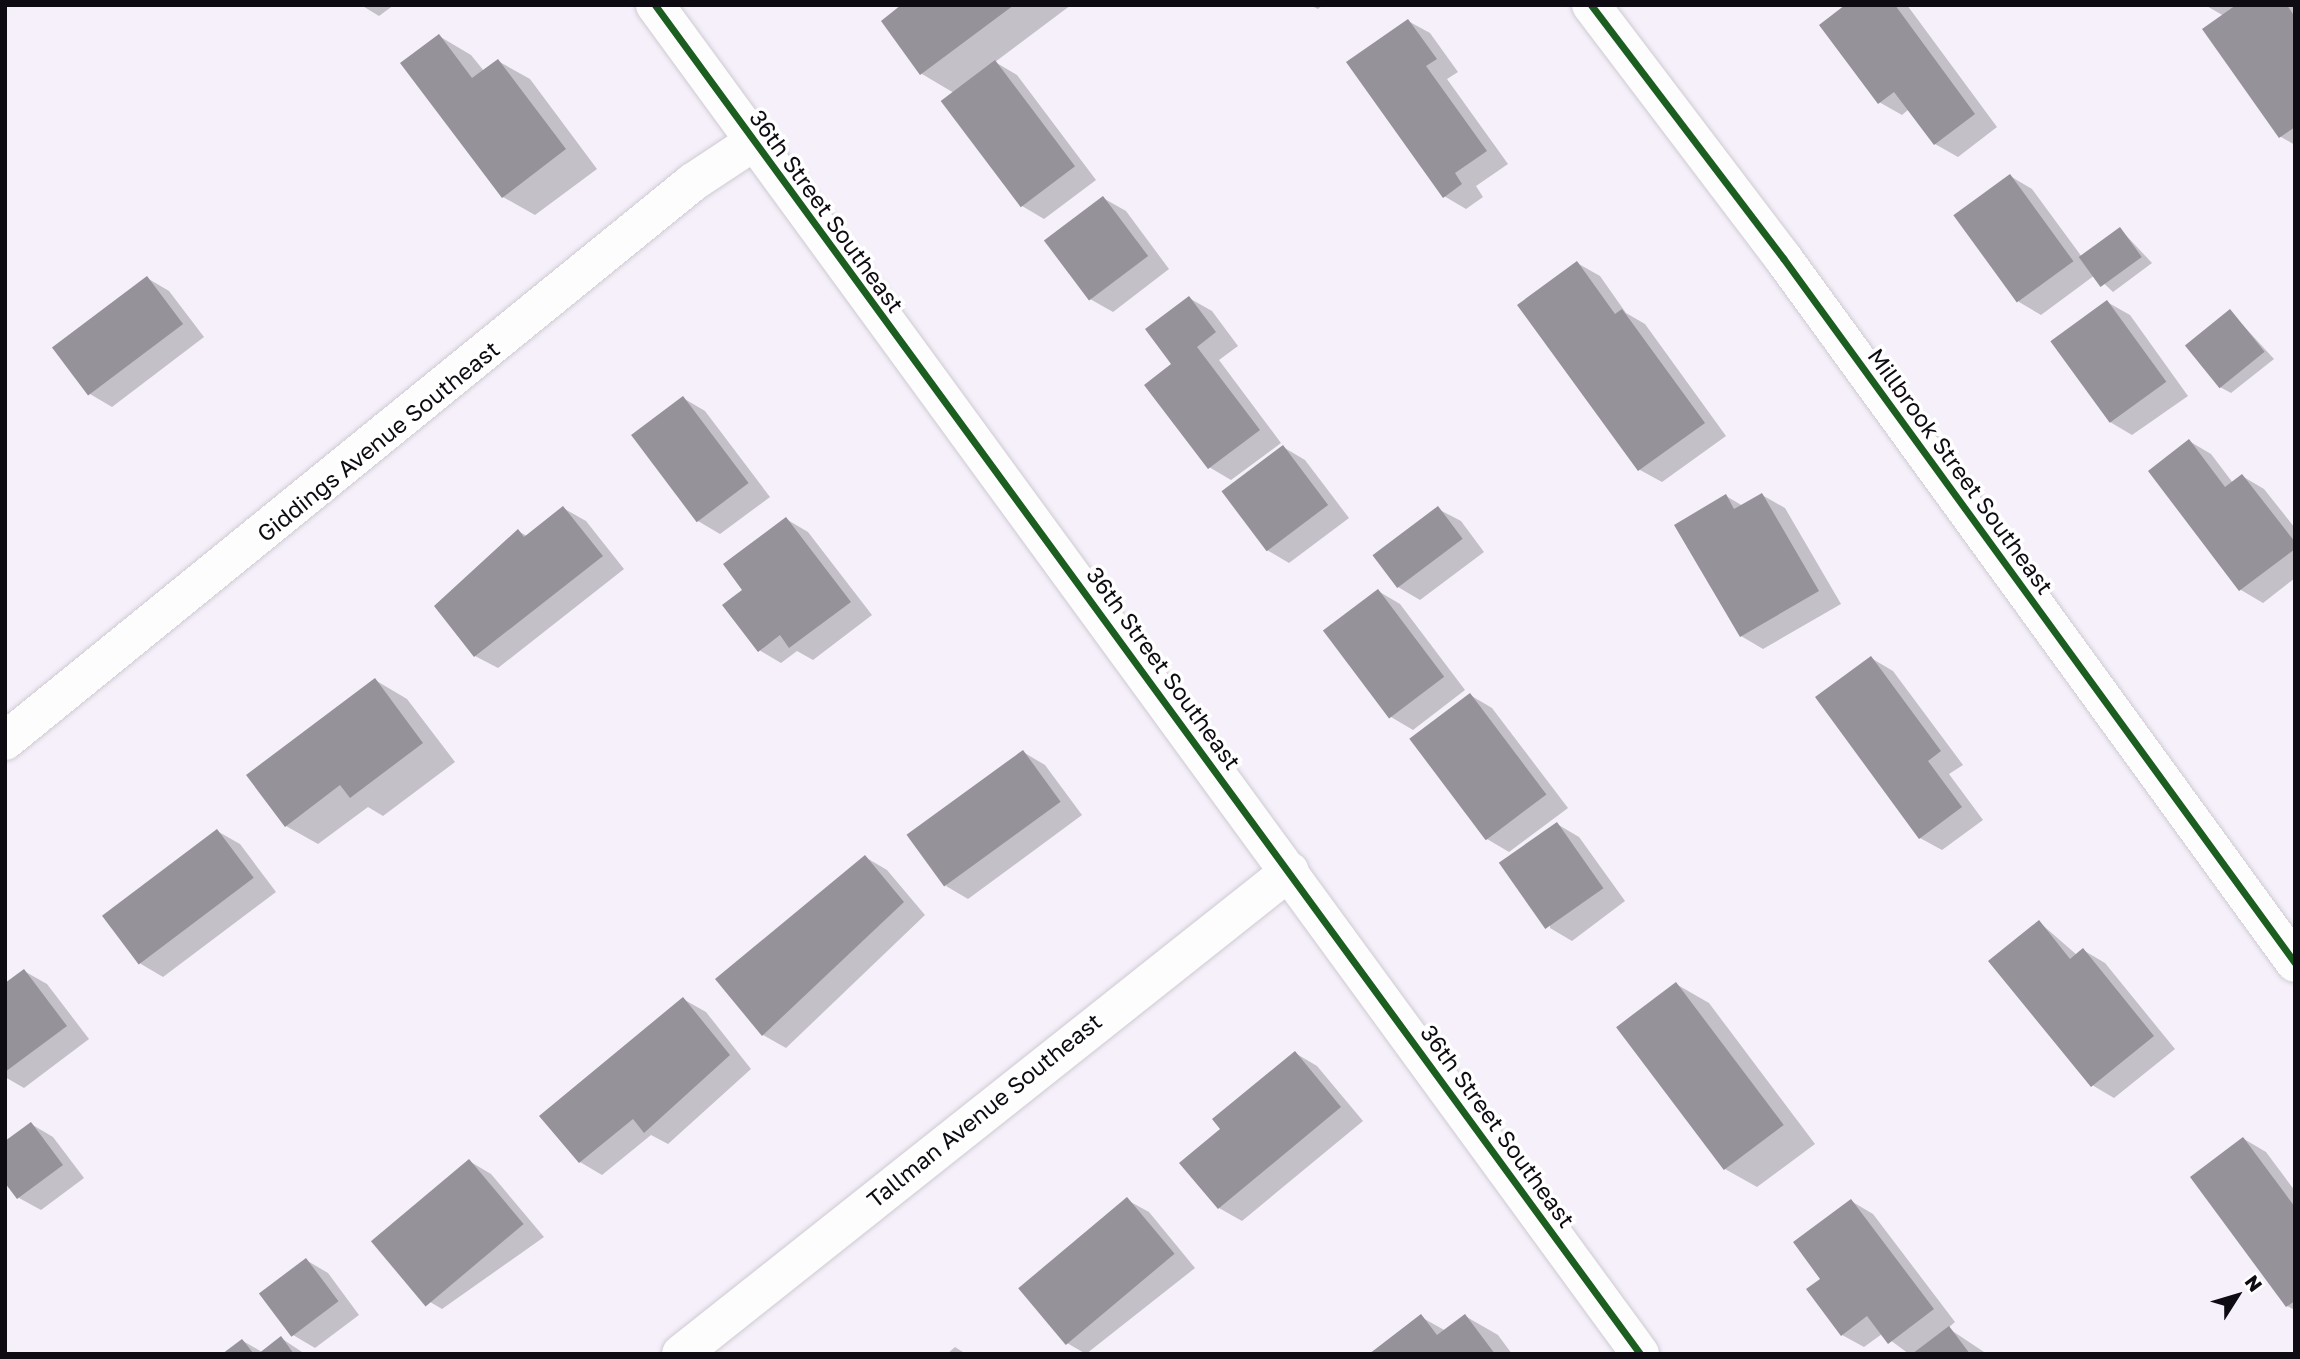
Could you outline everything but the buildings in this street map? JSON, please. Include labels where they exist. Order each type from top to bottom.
[{"type":"street","name":"Millbrook Street Southeast","points":[[1591,5],[1791,269],[2295,964]]},
{"type":"street","name":"36th Street Southeast","points":[[667,10],[752,143],[1290,871],[1640,1354]]},
{"type":"street","name":"Giddings Avenue Southeast","points":[[5,741],[693,182],[752,143]]},
{"type":"street","name":"Tallman Avenue Southeast","points":[[681,1354],[1290,871]]},
{"type":"cycle path","points":[[655,5],[1640,1354]]},
{"type":"cycle path","points":[[1591,5],[1783,258],[2295,963]]}]
